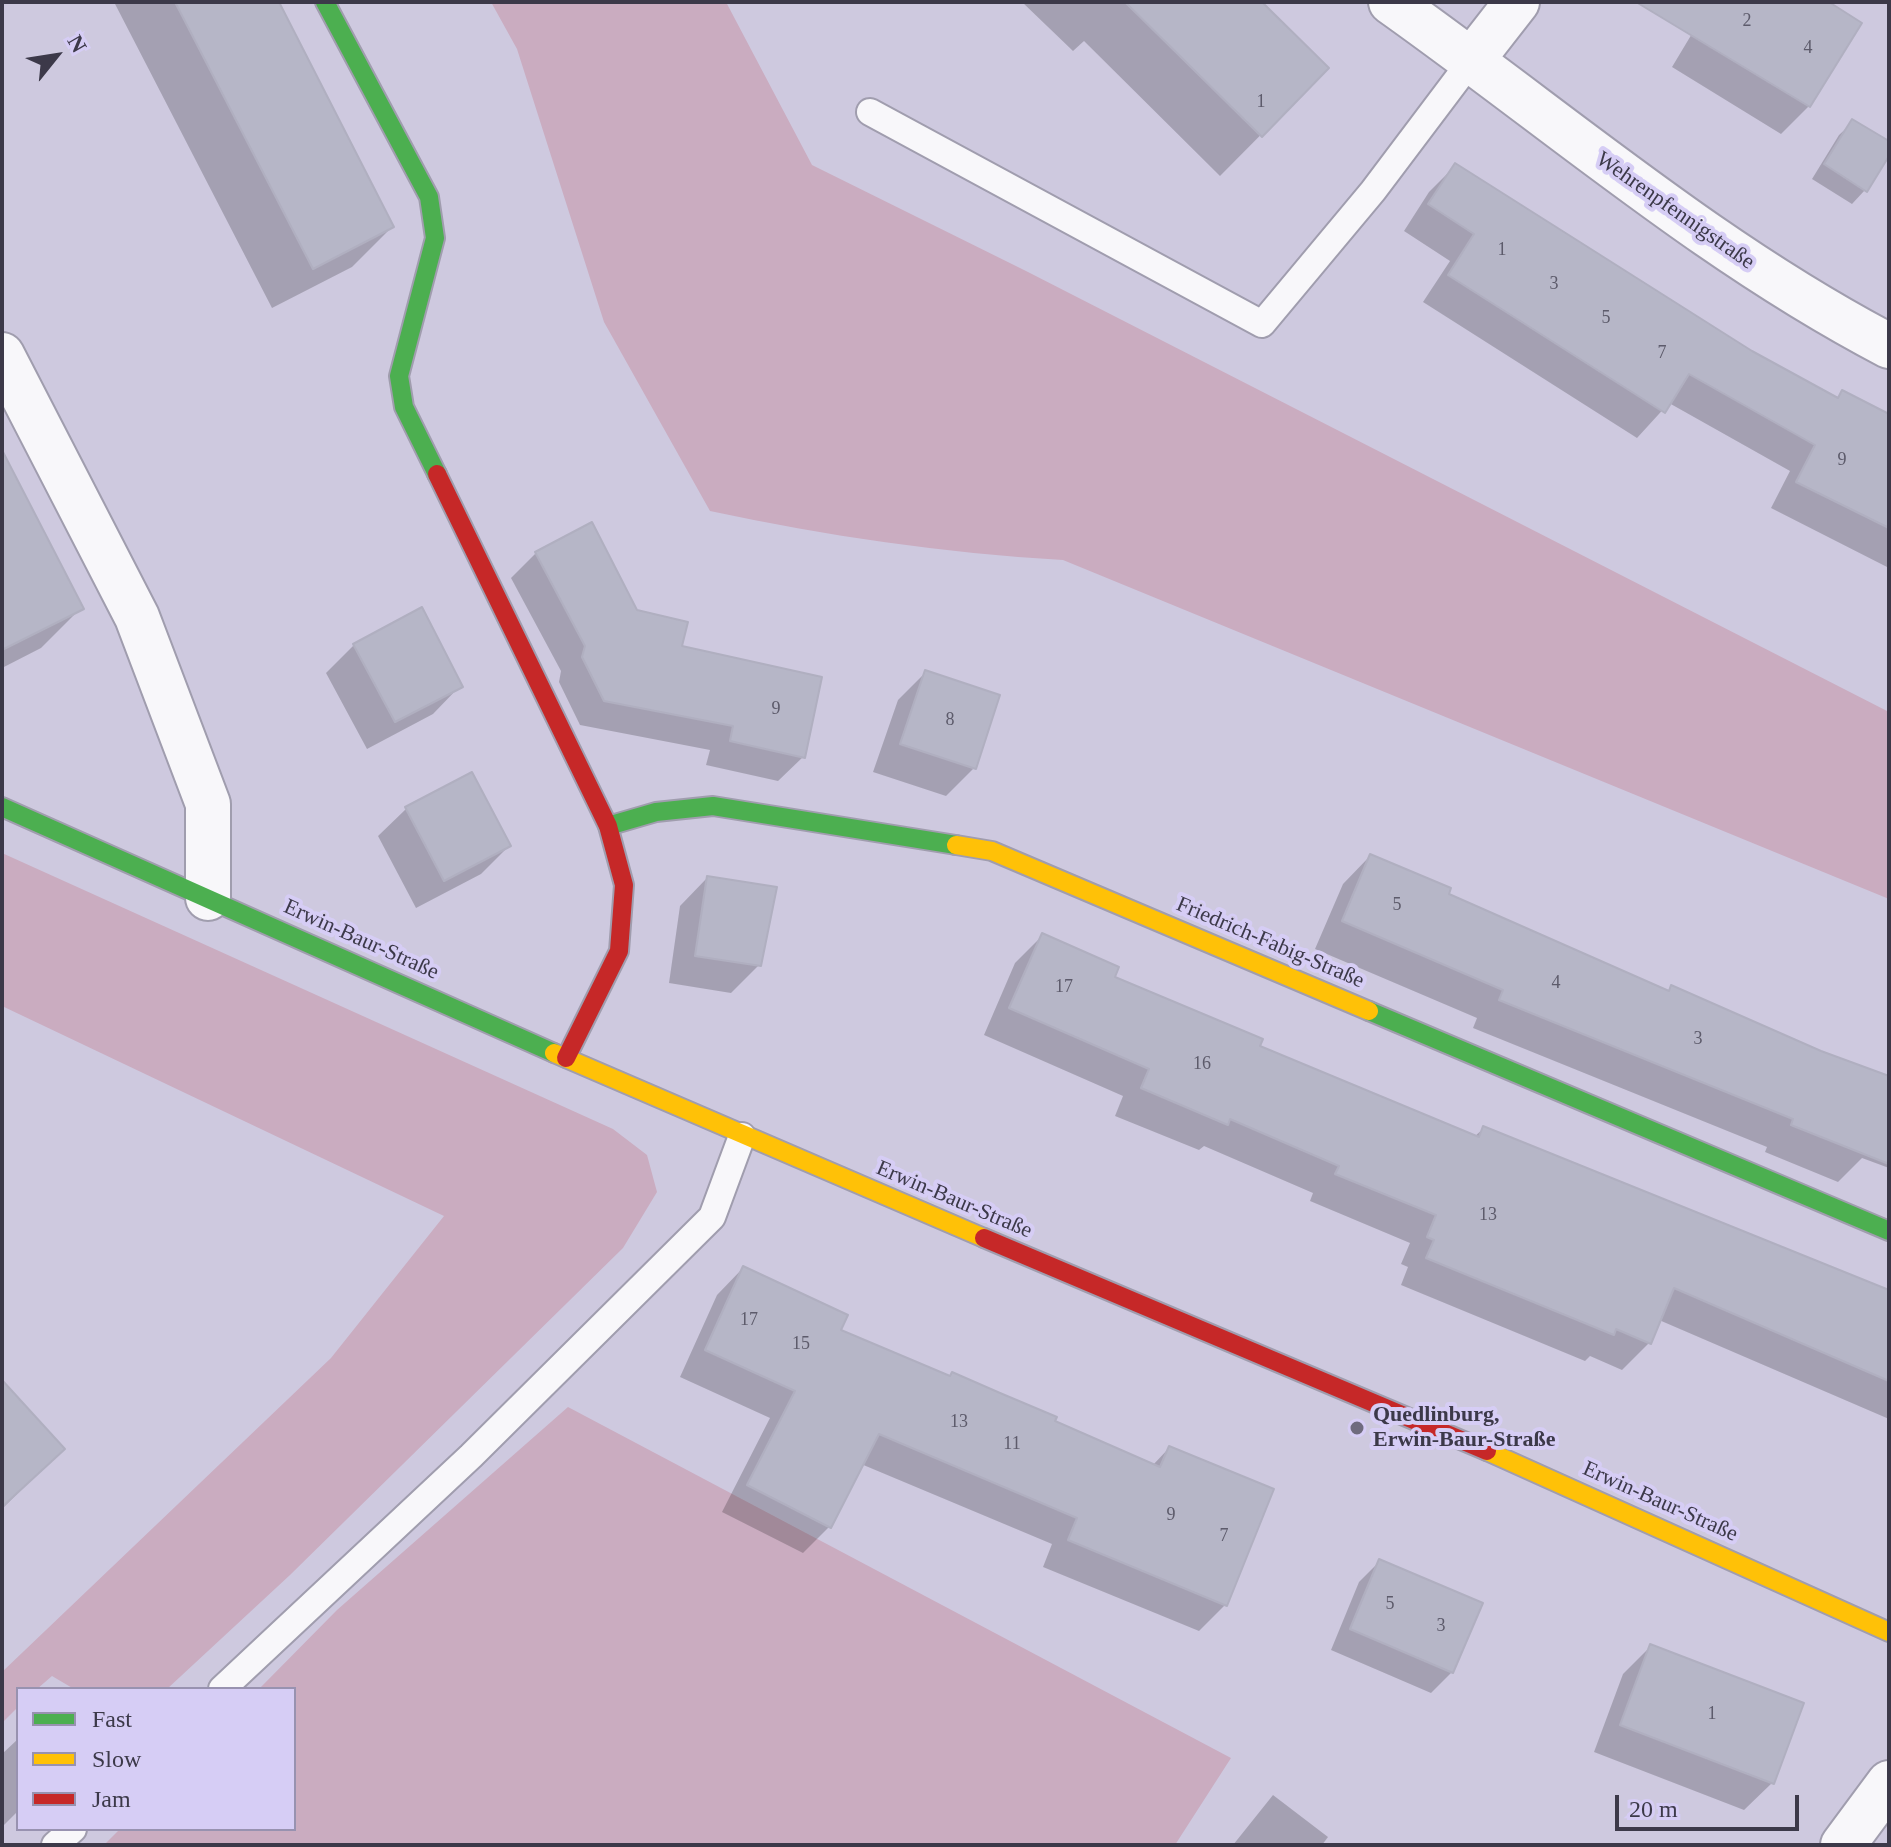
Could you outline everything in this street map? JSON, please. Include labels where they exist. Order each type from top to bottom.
[{"type":"street","points":[[325,2],[429,197],[435,238],[399,376],[404,407],[608,826],[624,885],[619,951],[566,1058]]},
{"type":"street","name":"Wehrenpfennigstraße","points":[[1391,2],[1646,193],[1811,305],[1889,346]]},
{"type":"street","points":[[1471,61],[1517,2]]},
{"type":"street","points":[[2,355],[137,617],[208,804],[208,898]]},
{"type":"street","name":"Friedrich-Fabig-Straße","points":[[608,826],[656,812],[713,806],[992,851],[1889,1231]]},
{"type":"street","name":"Erwin-Baur-Straße","points":[[2,807],[742,1136],[1531,1470],[1889,1632]]},
{"type":"street","points":[[1843,1845],[1889,1783]]},
{"type":"lane","points":[[870,112],[1262,324],[1373,191],[1471,61]]},
{"type":"lane","points":[[224,1687],[471,1456],[712,1217],[742,1136]]},
{"type":"lane","points":[[55,1845],[71,1831]]},
{"type":"shaded area","points":[[491,2],[726,2],[812,165],[1889,712],[1889,899],[1063,560],[885,542],[710,511],[604,322],[517,49]]},
{"type":"shaded area","points":[[2,853],[613,1129],[647,1155],[657,1192],[623,1248],[290,1575],[169,1687],[71,1687],[52,1676],[39,1687],[16,1687],[16,1709],[2,1723],[2,1672],[331,1358],[444,1216],[2,1006]]},
{"type":"shaded area","points":[[568,1407],[1231,1758],[1175,1845],[104,1845],[118,1831],[296,1831],[296,1687],[261,1687],[337,1610]]},
{"type":"building","points":[[175,2],[279,2],[394,227],[313,269]]},
{"type":"building","points":[[1125,2],[1262,2],[1329,68],[1262,137]]},
{"type":"building","points":[[1636,2],[1829,2],[1862,23],[1810,107]]},
{"type":"building","points":[[1852,119],[1889,141],[1889,156],[1867,192],[1824,164]]},
{"type":"building","points":[[1455,163],[1752,351],[1838,398],[1842,390],[1889,414],[1889,528],[1796,482],[1815,445],[1689,374],[1665,413],[1448,275],[1474,234],[1428,204]]},
{"type":"building","points":[[2,450],[84,609],[2,650]]},
{"type":"building","points":[[592,522],[637,610],[688,622],[682,646],[822,677],[805,758],[730,741],[733,726],[604,701],[582,657],[585,646],[535,552]]},
{"type":"building","points":[[422,607],[463,687],[395,722],[353,644]]},
{"type":"building","points":[[925,670],[1000,695],[976,769],[900,744]]},
{"type":"building","points":[[472,772],[511,846],[444,881],[405,807]]},
{"type":"building","points":[[1370,854],[1451,888],[1449,894],[1669,991],[1671,985],[1821,1051],[1889,1076],[1889,1164],[1791,1125],[1793,1119],[1499,1000],[1503,990],[1342,921]]},
{"type":"building","points":[[707,876],[777,887],[761,966],[695,956]]},
{"type":"building","points":[[1042,933],[1119,967],[1115,977],[1263,1039],[1260,1046],[1479,1137],[1483,1126],[1889,1290],[1889,1381],[1674,1288],[1651,1344],[1616,1329],[1614,1335],[1426,1258],[1434,1240],[1427,1237],[1436,1215],[1335,1174],[1339,1166],[1230,1119],[1228,1125],[1141,1088],[1149,1069],[1009,1008]]},
{"type":"building","points":[[743,1266],[848,1315],[841,1330],[950,1376],[952,1372],[1057,1417],[1055,1421],[1160,1467],[1169,1446],[1274,1489],[1227,1606],[1068,1540],[1077,1518],[879,1434],[831,1528],[747,1485],[795,1391],[705,1350]]},
{"type":"building","points":[[2,1380],[65,1449],[2,1507]]},
{"type":"building","points":[[1379,1559],[1483,1603],[1453,1673],[1350,1629]]},
{"type":"building","points":[[1650,1644],[1804,1703],[1774,1784],[1620,1725]]},
{"type":"traffic: fast","points":[[325,2],[429,197],[435,238],[399,376],[404,407],[437,474]]},
{"type":"traffic: fast","points":[[608,826],[656,812],[713,806],[956,845]]},
{"type":"traffic: fast","points":[[2,807],[554,1053]]},
{"type":"traffic: fast","points":[[1369,1011],[1889,1231]]},
{"type":"traffic: slow","points":[[956,845],[992,851],[1369,1011]]},
{"type":"traffic: slow","points":[[554,1053],[984,1238]]},
{"type":"traffic: slow","points":[[1487,1451],[1889,1632]]},
{"type":"traffic: jam","points":[[437,474],[608,826],[624,885],[619,951],[566,1058]]},
{"type":"traffic: jam","points":[[984,1238],[1487,1451]]},
{"type":"place","name":"Quedlinburg, Erwin-Baur-Straße","points":[[1357,1428]]}]
